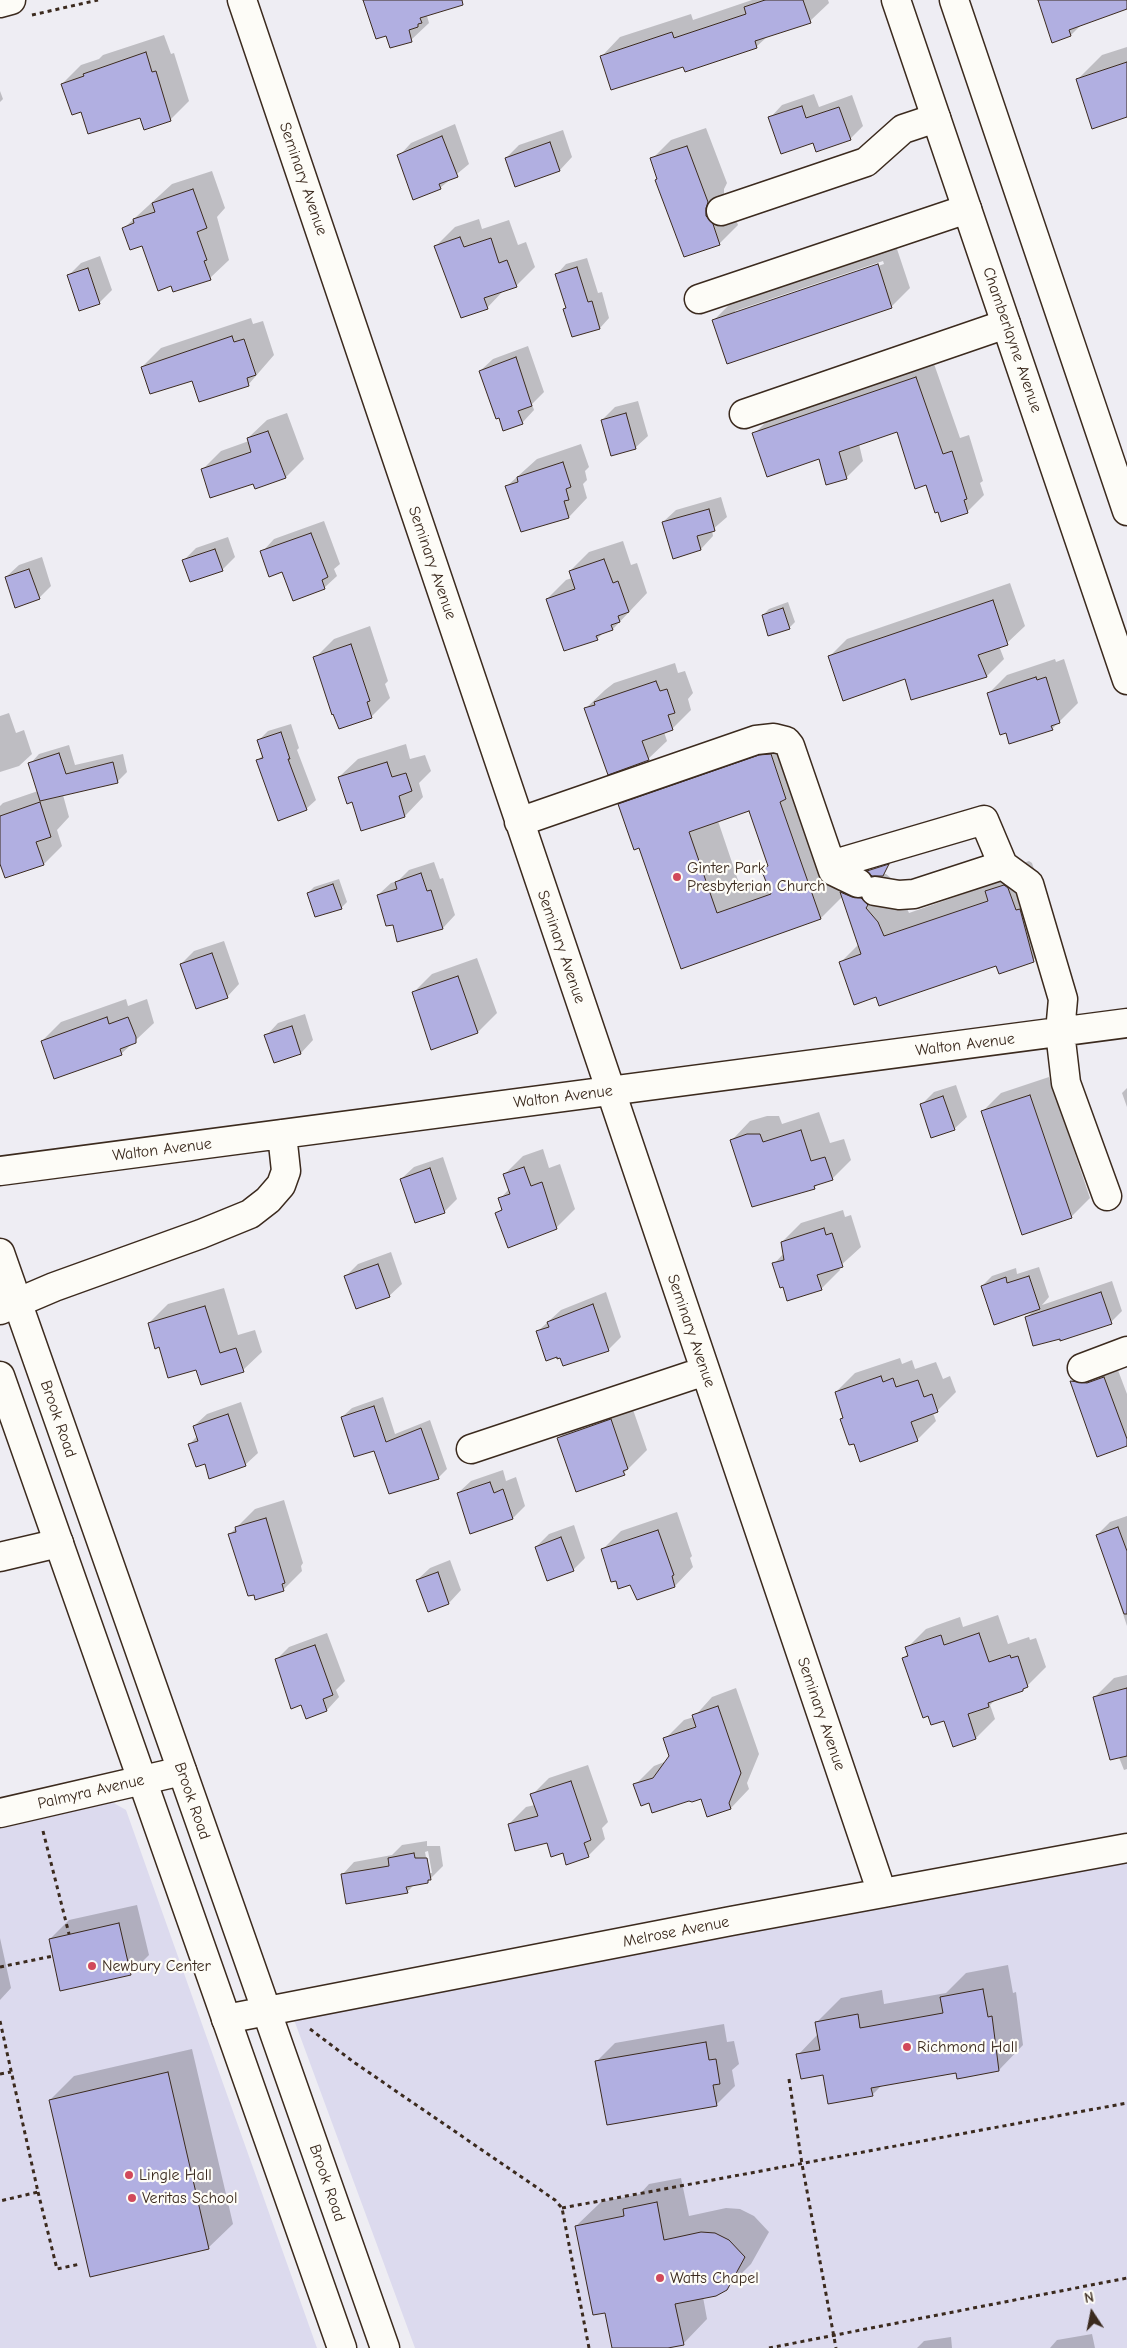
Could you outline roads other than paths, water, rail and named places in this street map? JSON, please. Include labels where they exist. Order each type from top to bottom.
[{"type":"street","name":"Seminary Avenue","points":[[242,0],[882,1893]]},
{"type":"street","name":"Chamberlayne Avenue","points":[[896,0],[1127,680]]},
{"type":"street","points":[[954,0],[1127,511]]},
{"type":"street","points":[[0,3],[19,8]]},
{"type":"street","points":[[721,211],[866,162],[903,129],[936,118]]},
{"type":"street","points":[[699,299],[967,209]]},
{"type":"street","points":[[744,414],[1006,324]]},
{"type":"street","points":[[519,822],[756,740],[774,738],[786,741],[790,746],[833,871],[867,887],[899,895],[914,894],[1003,865]]},
{"type":"street","points":[[831,865],[984,820],[1003,865],[1029,884],[1063,999],[1060,1032],[1066,1083],[1107,1196]]},
{"type":"street","name":"Walton Avenue","points":[[0,1172],[1127,1023]]},
{"type":"street","points":[[8,1306],[250,1214],[268,1200],[281,1185],[286,1171],[282,1134]]},
{"type":"street","name":"Brook Road","points":[[1,1259],[8,1306],[182,1771],[385,2348]]},
{"type":"street","points":[[1082,1368],[1127,1351]]},
{"type":"street","points":[[471,1449],[705,1371]]},
{"type":"street","points":[[0,1376],[342,2348]]},
{"type":"street","points":[[0,1557],[59,1544]]},
{"type":"street","name":"Palmyra Avenue","points":[[0,1812],[182,1771]]},
{"type":"street","name":"Melrose Avenue","points":[[226,2019],[1127,1848]]},
{"type":"place","name":"Ginter Park Presbyterian Church","points":[[677,877]]},
{"type":"place","name":"Newbury Center","points":[[92,1966]]},
{"type":"place","name":"Richmond Hall","points":[[907,2047]]},
{"type":"place","name":"Lingle Hall","points":[[129,2175]]},
{"type":"place","name":"Veritas School","points":[[132,2198]]},
{"type":"place","name":"Watts Chapel","points":[[660,2278]]}]
